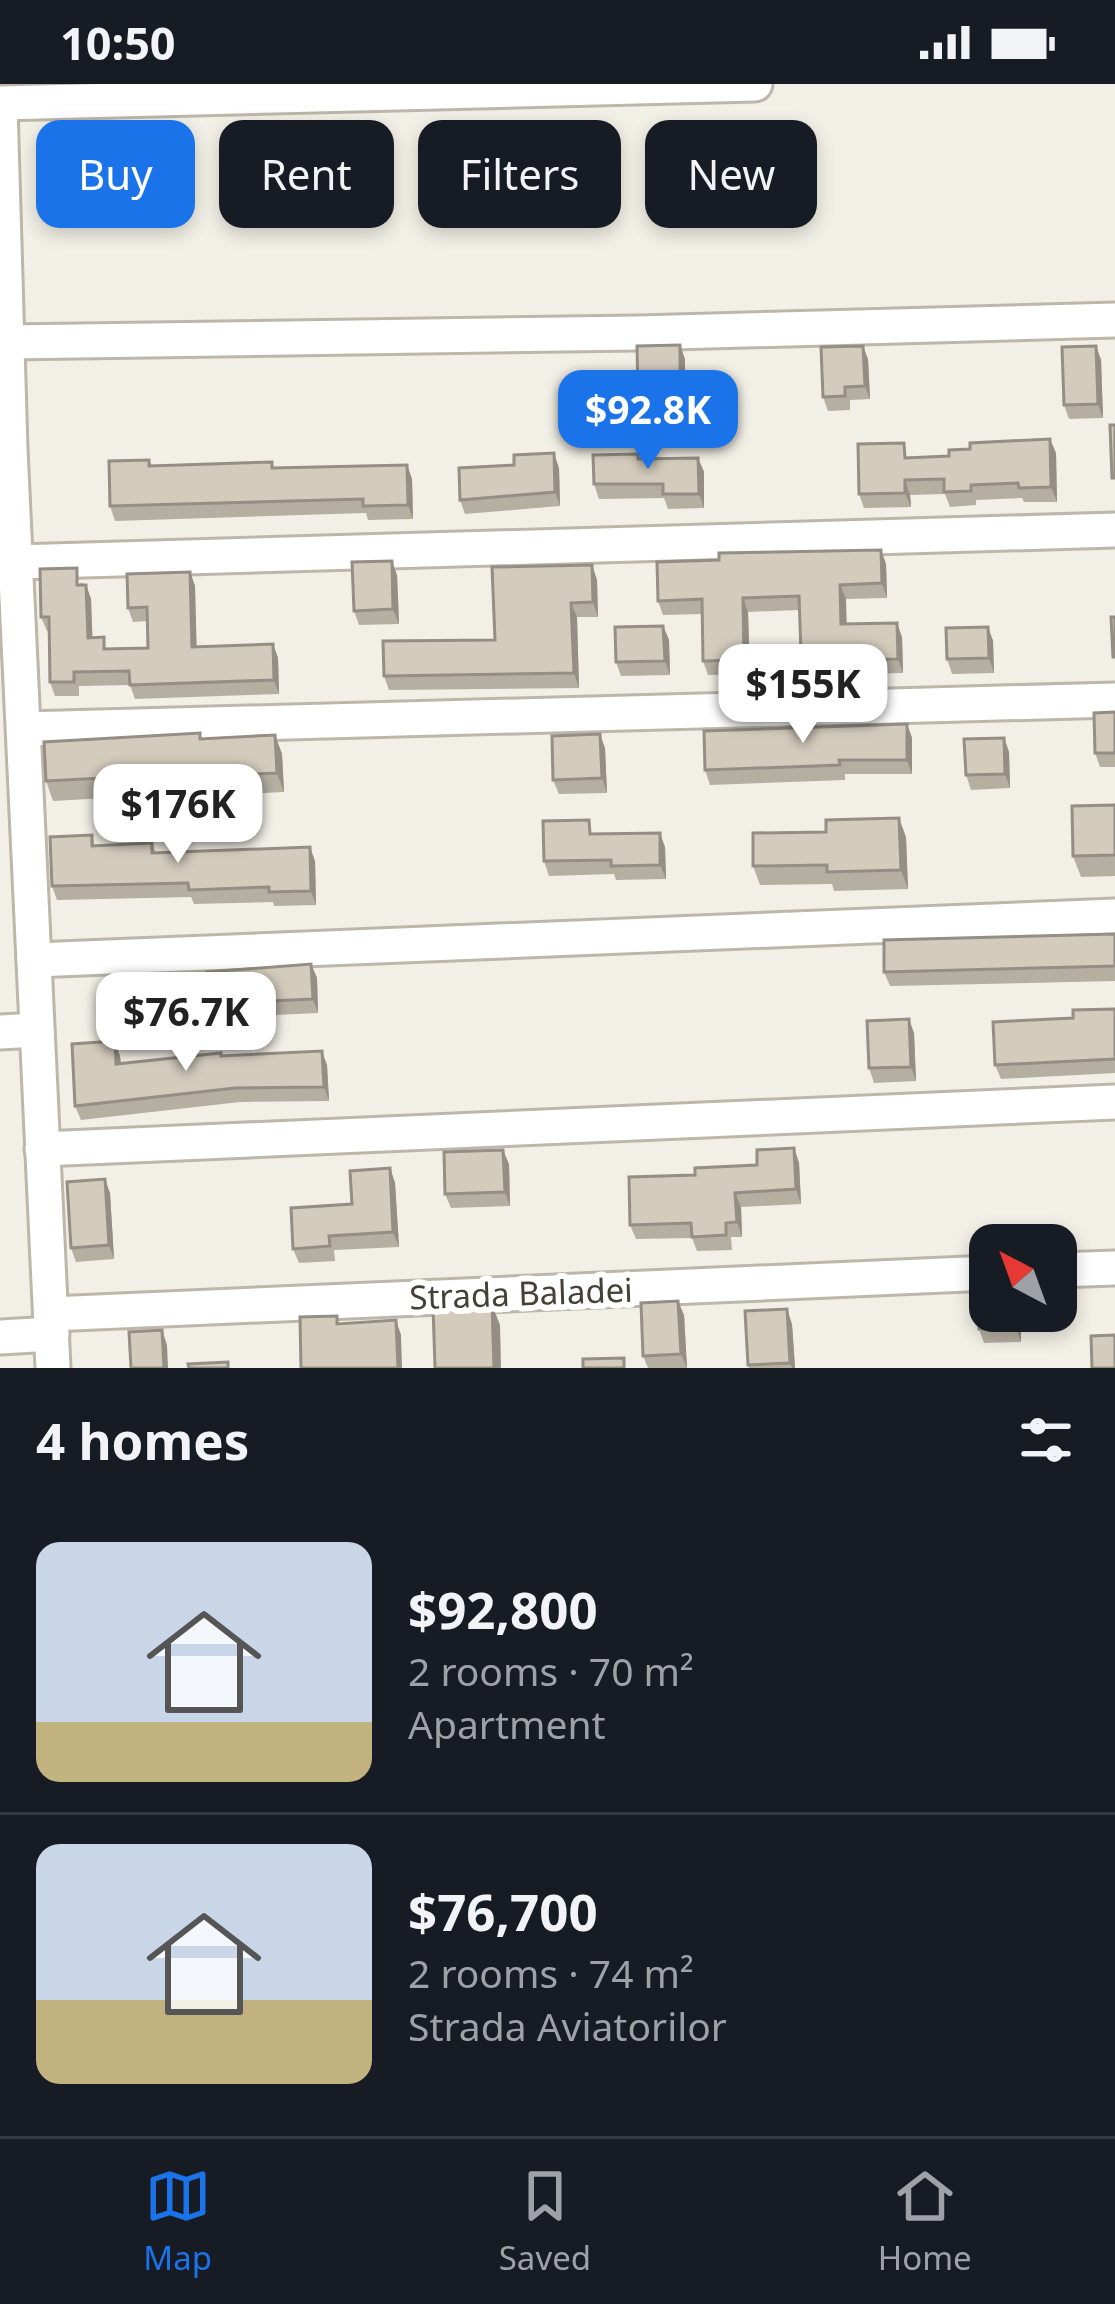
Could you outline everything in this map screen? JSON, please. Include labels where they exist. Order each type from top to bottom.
[{"type":"street","points":[[53,1368],[34,960],[14,862],[24,729],[10,665],[16,562],[5,449],[0,104],[755,84]]},
{"type":"street","points":[[7,342],[615,334],[1115,320]]},
{"type":"street","points":[[16,562],[1115,530]]},
{"type":"street","points":[[24,729],[1115,700]]},
{"type":"street","points":[[34,960],[1115,916]]},
{"type":"street","points":[[0,1032],[36,1030]]},
{"type":"street","points":[[42,1149],[1115,1102]]},
{"type":"street","points":[[1077,1269],[1115,1268]]},
{"type":"street","name":"Strada Baladei","points":[[0,1336],[51,1324],[969,1274]]},
{"type":"building","points":[[680,345],[680,394],[638,394],[637,346]]},
{"type":"building","points":[[863,346],[865,386],[845,387],[845,396],[823,397],[821,347]]},
{"type":"building","points":[[1096,346],[1098,404],[1064,405],[1062,347]]},
{"type":"building","points":[[1110,425],[1115,425],[1115,478],[1112,478]]},
{"type":"building","points":[[1050,439],[1051,487],[971,485],[971,491],[944,492],[944,479],[905,480],[905,493],[859,494],[858,444],[904,443],[905,458],[949,456],[949,450],[970,449],[970,443]]},
{"type":"building","points":[[554,453],[555,492],[460,500],[459,468],[514,465],[514,455]]},
{"type":"building","points":[[638,454],[638,459],[698,458],[699,494],[663,494],[663,484],[594,484],[593,455]]},
{"type":"building","points":[[149,460],[149,466],[407,465],[408,505],[363,506],[363,499],[110,506],[109,461]]},
{"type":"building","points":[[881,550],[882,583],[840,585],[841,624],[897,623],[898,659],[856,660],[856,651],[801,653],[799,596],[743,598],[744,660],[703,661],[702,599],[658,601],[657,562],[719,560],[719,553]]},
{"type":"building","points":[[392,561],[393,609],[354,611],[352,562]]},
{"type":"building","points":[[592,565],[593,602],[571,603],[574,673],[384,676],[383,641],[495,640],[492,567]]},
{"type":"building","points":[[77,568],[77,585],[86,585],[88,638],[104,637],[104,649],[148,648],[147,607],[128,608],[127,574],[190,572],[192,647],[273,644],[274,680],[130,685],[129,671],[74,672],[74,682],[50,682],[49,617],[41,617],[40,569]]},
{"type":"building","points":[[1111,617],[1115,617],[1115,657],[1113,657]]},
{"type":"building","points":[[663,626],[665,661],[616,662],[615,627]]},
{"type":"building","points":[[988,627],[989,658],[947,659],[946,628]]},
{"type":"building","points":[[1115,712],[1115,753],[1095,753],[1094,713]]},
{"type":"building","points":[[907,724],[907,760],[705,770],[704,731]]},
{"type":"building","points":[[200,733],[200,739],[275,735],[277,773],[201,776],[202,788],[141,791],[140,776],[46,781],[44,742]]},
{"type":"building","points":[[600,734],[602,778],[553,780],[552,736]]},
{"type":"building","points":[[1004,738],[1005,774],[966,775],[964,739]]},
{"type":"building","points":[[1115,805],[1115,855],[1073,856],[1072,806]]},
{"type":"building","points":[[899,818],[901,870],[827,872],[827,865],[753,866],[753,833],[826,832],[826,820]]},
{"type":"building","points":[[589,820],[590,834],[660,833],[660,865],[544,861],[543,821]]},
{"type":"building","points":[[92,835],[92,846],[152,843],[152,853],[310,847],[311,891],[269,892],[269,887],[189,890],[188,883],[52,886],[50,837]]},
{"type":"building","points":[[1115,934],[1115,966],[884,972],[884,940]]},
{"type":"building","points":[[311,964],[313,999],[209,1004],[207,972]]},
{"type":"building","points":[[1115,1009],[1115,1059],[995,1065],[993,1022],[1073,1018],[1073,1010]]},
{"type":"building","points":[[909,1019],[911,1067],[869,1068],[867,1021]]},
{"type":"building","points":[[115,1041],[116,1064],[221,1053],[322,1051],[324,1087],[235,1088],[75,1106],[72,1044]]},
{"type":"building","points":[[794,1148],[796,1189],[735,1193],[737,1222],[726,1223],[726,1235],[692,1237],[691,1223],[630,1225],[629,1177],[695,1175],[695,1168],[757,1165],[757,1150]]},
{"type":"building","points":[[503,1150],[505,1192],[445,1194],[444,1152]]},
{"type":"building","points":[[390,1168],[393,1232],[329,1236],[330,1246],[293,1249],[291,1208],[352,1204],[350,1171]]},
{"type":"building","points":[[105,1179],[109,1245],[71,1248],[67,1182]]},
{"type":"building","points":[[678,1301],[681,1354],[643,1356],[641,1303]]},
{"type":"building","points":[[492,1304],[494,1368],[435,1368],[433,1306]]},
{"type":"building","points":[[787,1309],[790,1363],[748,1365],[745,1311]]},
{"type":"building","points":[[337,1316],[337,1324],[396,1320],[398,1368],[301,1368],[300,1317]]},
{"type":"building","points":[[162,1330],[164,1368],[131,1368],[129,1332]]},
{"type":"building","points":[[1115,1335],[1115,1368],[1092,1368],[1091,1336]]},
{"type":"building","points":[[624,1358],[624,1368],[583,1368],[583,1359]]},
{"type":"building","points":[[228,1362],[228,1368],[189,1368],[188,1364]]}]
